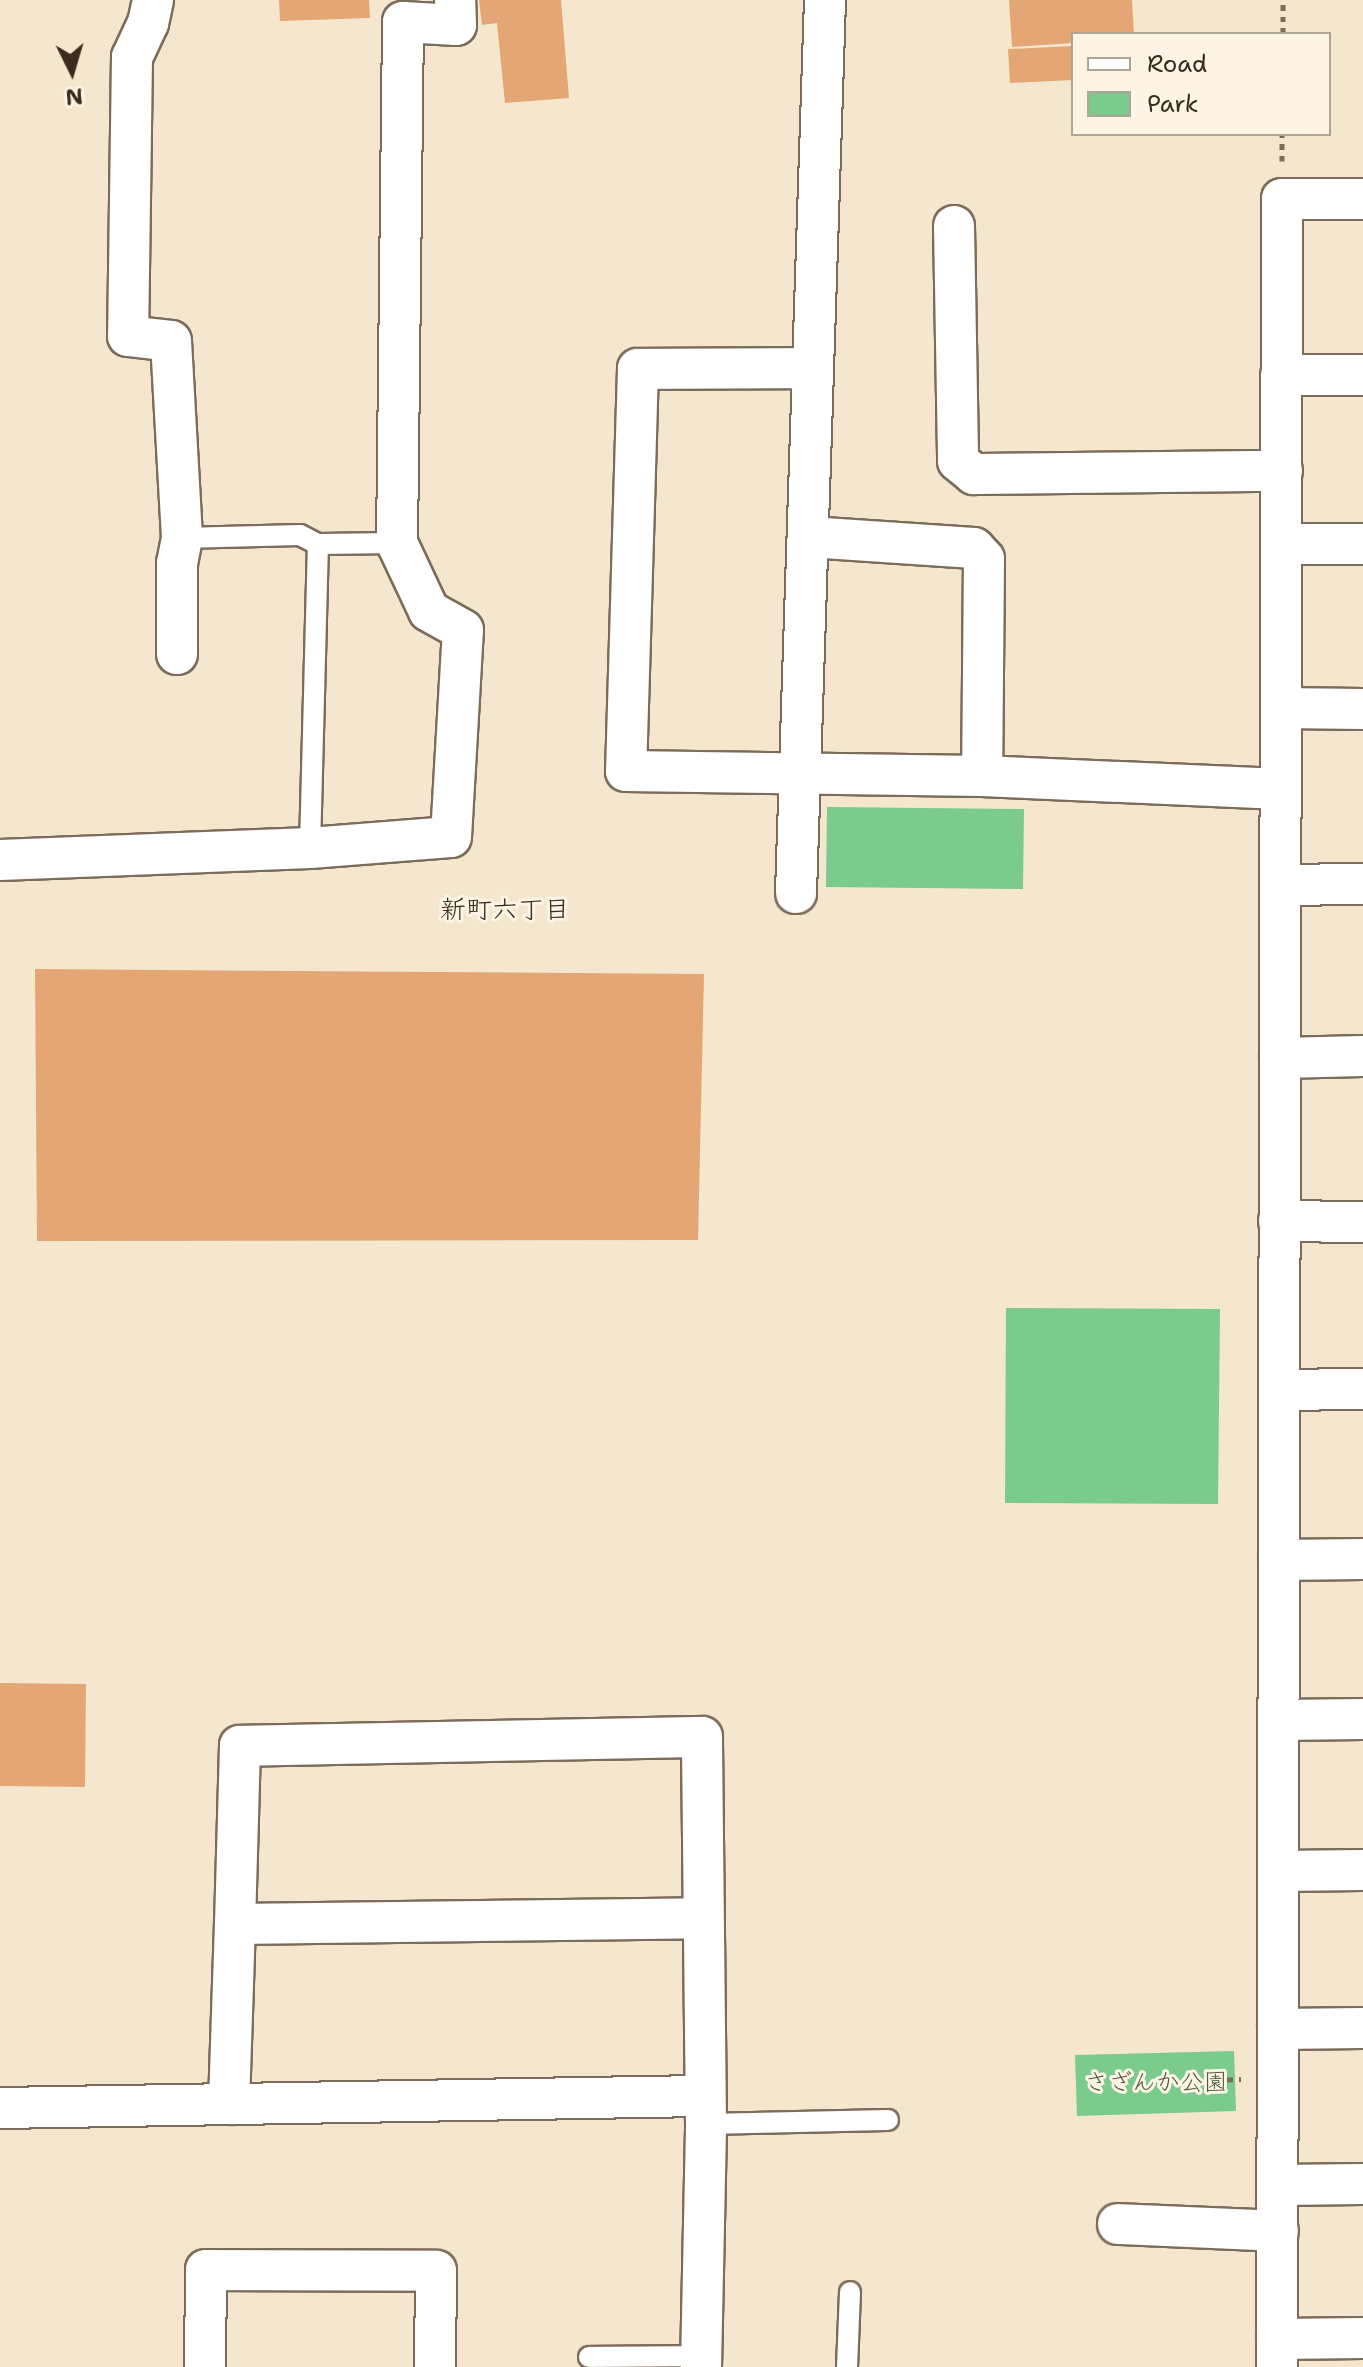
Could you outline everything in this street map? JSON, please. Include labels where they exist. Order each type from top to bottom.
[{"type":"street","points":[[153,0],[148,23],[132,57],[128,336],[171,341],[182,538],[177,563],[177,654]]},
{"type":"street","points":[[0,860],[310,848],[451,837],[463,630],[429,611],[397,543],[403,22],[456,25],[455,0]]},
{"type":"street","points":[[796,893],[825,0]]},
{"type":"street","points":[[1363,199],[1282,199],[1277,2353],[1363,2338]]},
{"type":"street","points":[[954,226],[958,461],[974,474],[1282,471]]},
{"type":"street","points":[[811,368],[638,369],[626,771],[982,776],[1281,789]]},
{"type":"street","points":[[1281,375],[1363,375]]},
{"type":"street","points":[[809,537],[974,548],[984,559],[982,776]]},
{"type":"street","points":[[1281,544],[1363,544]]},
{"type":"street","points":[[1282,708],[1363,709]]},
{"type":"street","points":[[1280,885],[1363,884]]},
{"type":"street","points":[[1280,1058],[1363,1056]]},
{"type":"street","points":[[1279,1221],[1363,1222]]},
{"type":"street","points":[[1279,1390],[1363,1389]]},
{"type":"street","points":[[1279,1560],[1363,1559]]},
{"type":"street","points":[[1279,1720],[1363,1719]]},
{"type":"street","points":[[229,2104],[240,1746],[702,1737],[705,2110],[701,2362]]},
{"type":"street","points":[[1279,1871],[1363,1870]]},
{"type":"street","points":[[235,1924],[703,1918]]},
{"type":"street","points":[[1278,2029],[1363,2028]]},
{"type":"street","points":[[0,2108],[229,2104],[705,2110]]},
{"type":"street","points":[[1278,2185],[1363,2184]]},
{"type":"street","points":[[1118,2224],[1278,2231]]},
{"type":"street","points":[[205,2367],[206,2270],[344,2270],[436,2271],[435,2367]]},
{"type":"lane","points":[[182,538],[300,535],[318,544],[397,543]]},
{"type":"lane","points":[[310,848],[318,544]]},
{"type":"lane","points":[[705,2110],[888,2120]]},
{"type":"lane","points":[[847,2367],[850,2292]]},
{"type":"lane","points":[[589,2357],[701,2362]]},
{"type":"path","points":[[1283,0],[1283,32]]},
{"type":"green space","points":[[827,807],[1024,809],[1023,889],[826,887]]},
{"type":"green space","points":[[1006,1308],[1220,1309],[1218,1504],[1005,1503]]},
{"type":"green space","name":"さざんか公園","points":[[1234,2051],[1236,2111],[1077,2116],[1075,2055]]},
{"type":"building","points":[[279,0],[369,0],[370,18],[280,21]]},
{"type":"building","points":[[479,0],[561,0],[569,98],[505,103],[497,23],[482,25]]},
{"type":"building","points":[[1009,0],[1132,0],[1134,32],[1071,32],[1071,43],[1012,47]]},
{"type":"building","points":[[1071,46],[1071,80],[1010,83],[1008,49]]},
{"type":"building","points":[[35,969],[704,974],[698,1240],[37,1241]]},
{"type":"building","points":[[0,1683],[86,1684],[85,1787],[0,1786]]},
{"type":"district","name":"新町六丁目","points":[[505,909]]}]
